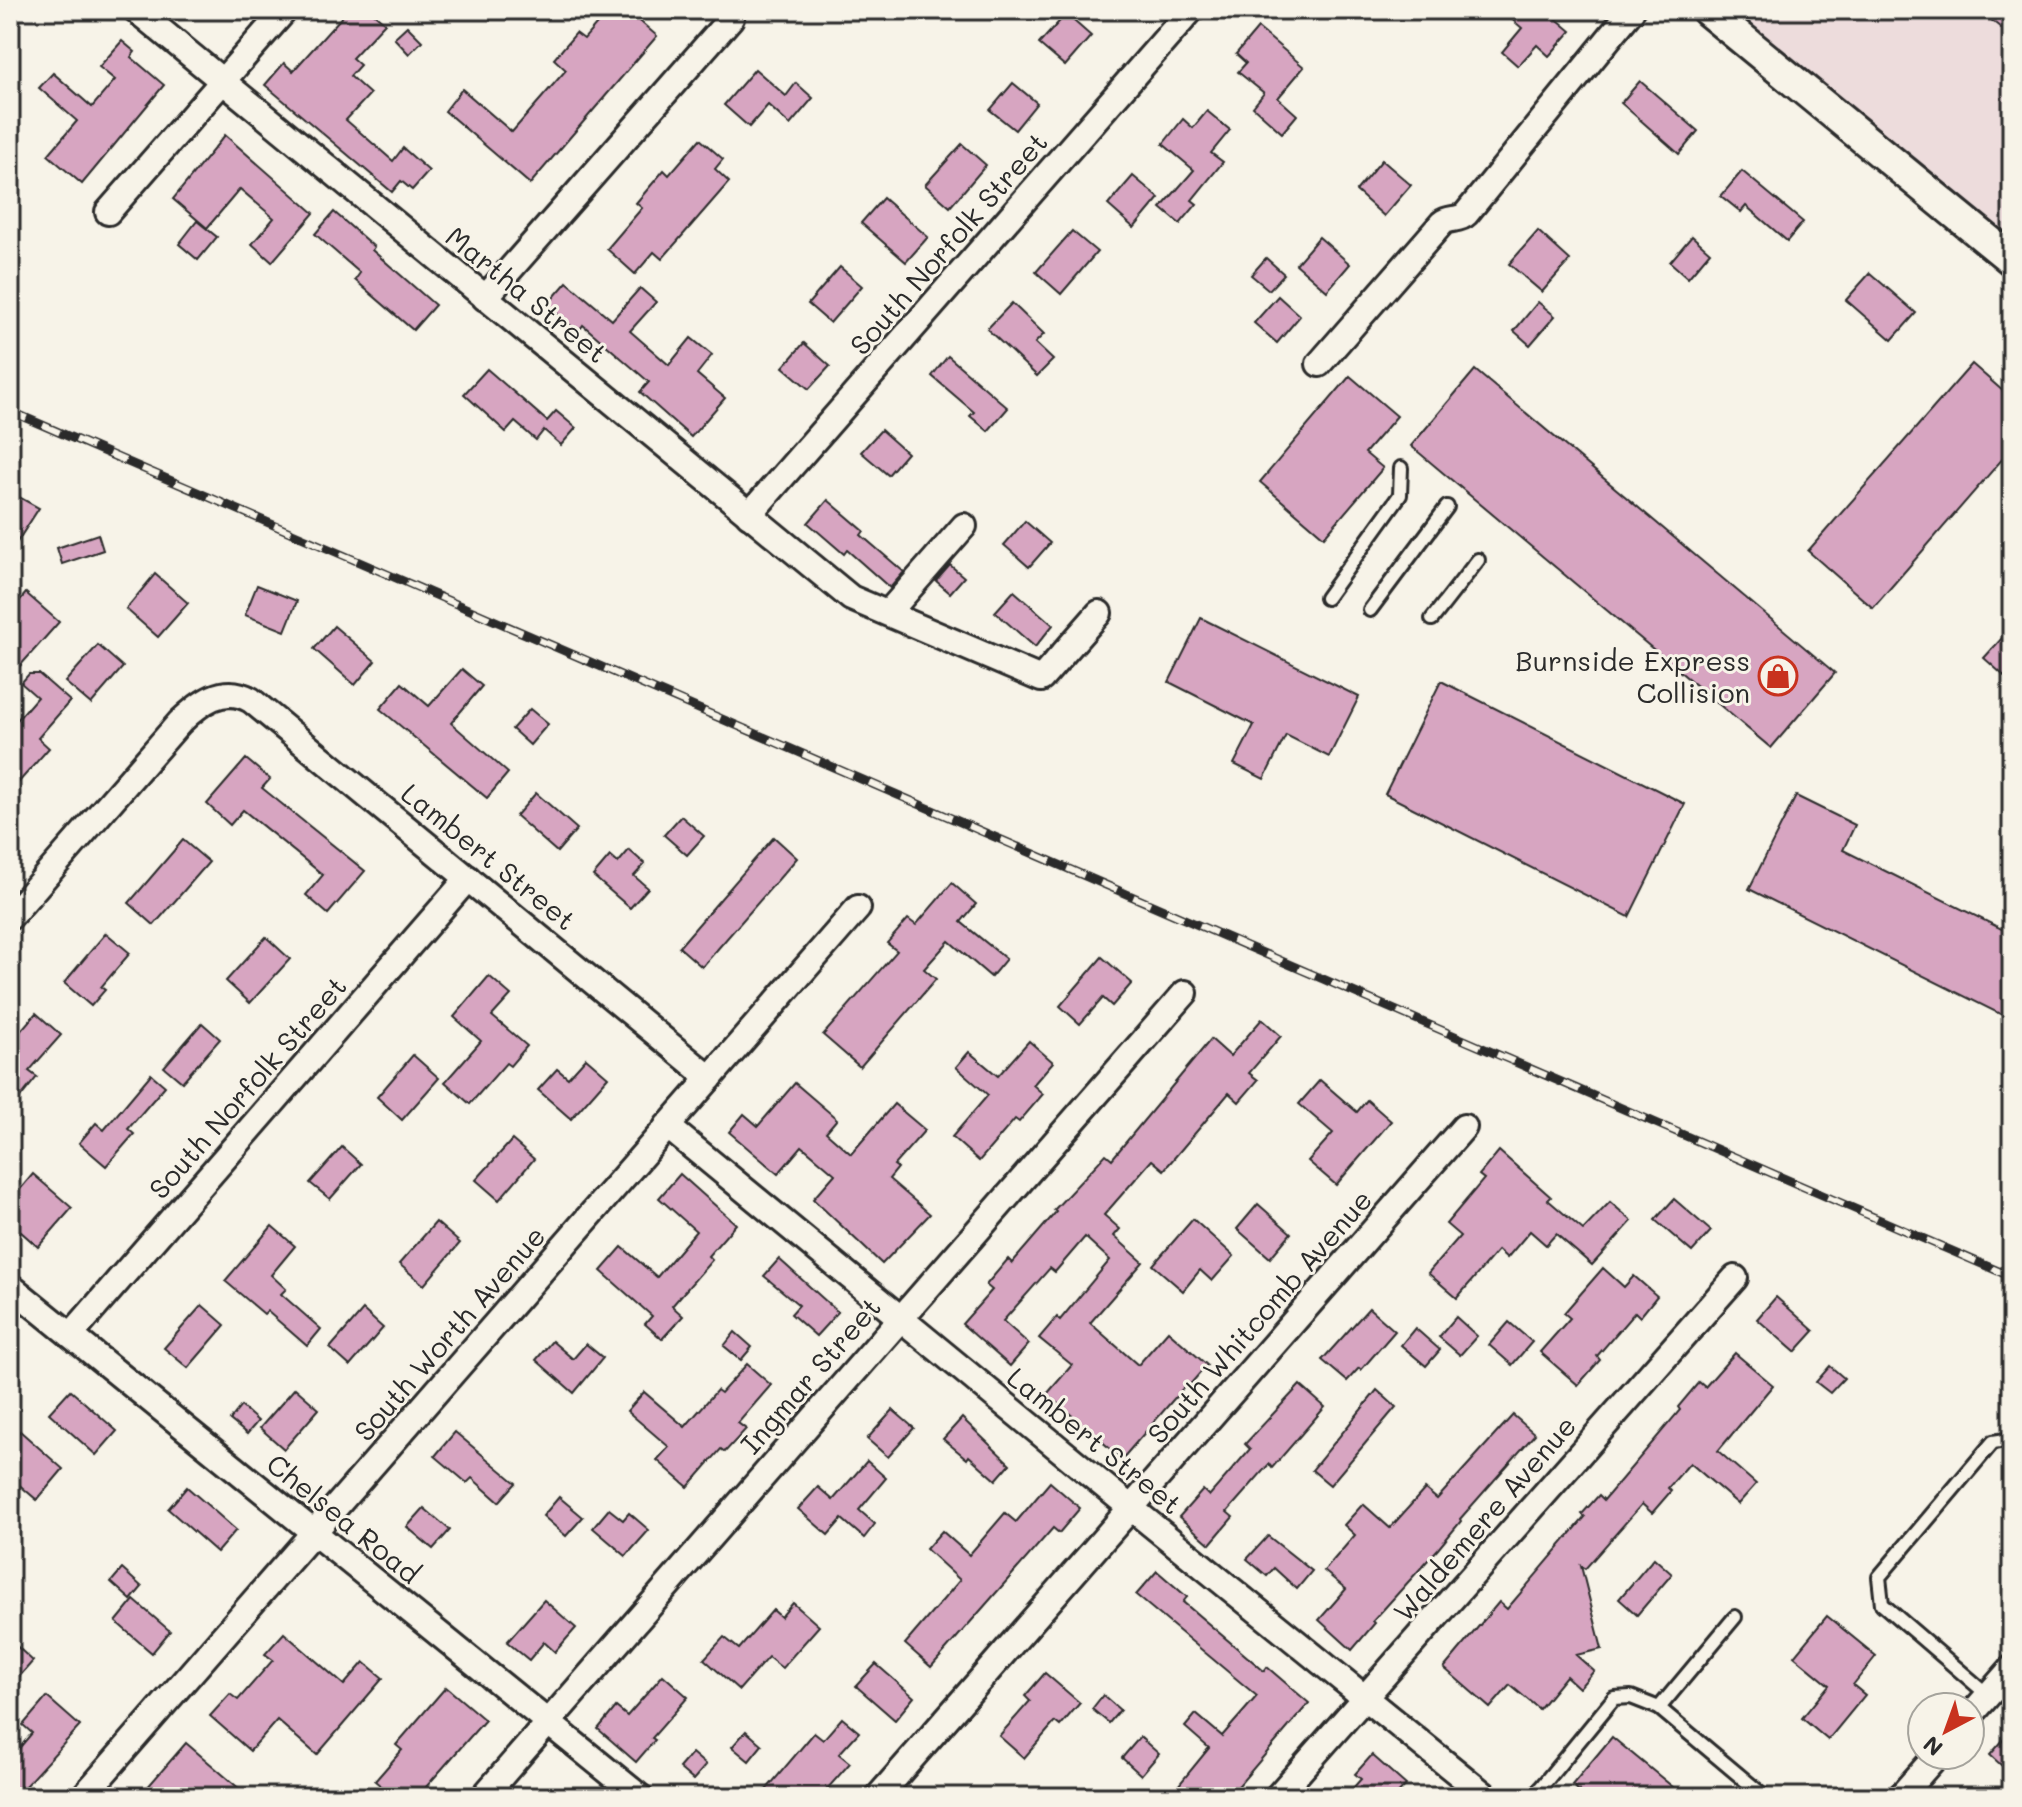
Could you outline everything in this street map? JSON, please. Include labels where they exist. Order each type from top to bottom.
[{"type":"street","name":"Martha Street","points":[[136,10],[851,598],[888,613]]},
{"type":"street","points":[[108,212],[285,10]]},
{"type":"street","name":"South Norfolk Street","points":[[749,515],[1191,10]]},
{"type":"street","points":[[1319,364],[1442,223],[1461,219],[1466,214],[1632,10]]},
{"type":"street","points":[[1707,10],[2012,260]]},
{"type":"street","points":[[485,298],[731,18]]},
{"type":"street","points":[[964,526],[888,613],[1041,679],[1099,613]]},
{"type":"street","name":"Lambert Street","points":[[10,917],[201,701],[234,694],[251,700],[710,1078]]},
{"type":"street","name":"South Norfolk Street","points":[[71,1335],[468,878]]},
{"type":"street","name":"South Worth Avenue","points":[[83,1797],[858,908]]},
{"type":"street","name":"Ingmar Street","points":[[483,1797],[1185,993]]},
{"type":"street","name":"Lambert Street","points":[[667,1126],[1487,1797]]},
{"type":"street","name":"South Whitcomb Avenue","points":[[878,1797],[1464,1127]]},
{"type":"street","name":"Waldemere Avenue","points":[[1277,1797],[1735,1278]]},
{"type":"street","name":"Chelsea Road","points":[[10,1286],[640,1797]]},
{"type":"street","points":[[1986,1697],[2012,1668]]},
{"type":"street","points":[[1900,1797],[1923,1771]]},
{"type":"lane","points":[[1326,598],[1400,495],[1401,468]]},
{"type":"lane","points":[[1370,610],[1447,507]]},
{"type":"lane","points":[[1432,619],[1478,560]]},
{"type":"lane","points":[[1988,1695],[1882,1604],[1879,1577],[1993,1442],[2012,1439]]},
{"type":"lane","points":[[1659,1708],[1735,1617]]},
{"type":"lane","points":[[1533,1797],[1614,1698],[1631,1697],[1659,1708],[1765,1797]]},
{"type":"shaded area","points":[[1731,10],[2012,10],[2012,240]]},
{"type":"building","points":[[348,10],[370,10],[385,23],[352,58],[360,65],[350,76],[370,94],[346,120],[393,161],[403,148],[429,171],[412,190],[401,181],[392,192],[265,85],[284,63],[293,71]]},
{"type":"building","points":[[609,10],[627,10],[657,36],[530,184],[445,111],[462,89],[512,132],[566,70],[554,59],[576,33],[584,39]]},
{"type":"building","points":[[1501,10],[1546,10],[1571,31],[1549,56],[1537,45],[1518,66],[1502,52],[1522,28]]},
{"type":"building","points":[[1979,10],[2012,10],[2012,37]]},
{"type":"building","points":[[1066,14],[1091,36],[1065,66],[1039,44]]},
{"type":"building","points":[[407,26],[422,41],[409,54],[394,38]]},
{"type":"building","points":[[1258,28],[1304,67],[1278,98],[1297,115],[1282,133],[1253,107],[1264,93],[1238,72],[1246,63],[1236,54]]},
{"type":"building","points":[[122,41],[135,52],[131,57],[164,85],[82,184],[48,155],[77,121],[39,88],[53,73],[92,107],[115,80],[99,67]]},
{"type":"building","points":[[755,69],[786,96],[796,83],[813,98],[790,125],[768,105],[749,127],[724,105]]},
{"type":"building","points":[[1640,81],[1698,131],[1679,154],[1621,103]]},
{"type":"building","points":[[1013,83],[1037,103],[1015,130],[990,110]]},
{"type":"building","points":[[1207,111],[1230,130],[1211,153],[1223,162],[1192,200],[1197,204],[1180,224],[1161,208],[1194,170],[1163,144],[1183,119],[1193,128]]},
{"type":"building","points":[[225,135],[314,213],[272,262],[252,244],[274,218],[240,189],[207,228],[173,199]]},
{"type":"building","points":[[700,139],[723,159],[715,169],[729,182],[662,259],[654,252],[635,274],[607,249],[642,208],[636,203],[664,170],[669,175]]},
{"type":"building","points":[[962,144],[986,165],[950,207],[925,185]]},
{"type":"building","points":[[1382,160],[1411,185],[1384,216],[1356,191]]},
{"type":"building","points":[[1742,171],[1803,222],[1787,241],[1746,206],[1741,212],[1721,196]]},
{"type":"building","points":[[1133,176],[1159,198],[1134,228],[1108,205]]},
{"type":"building","points":[[883,198],[928,237],[906,262],[861,223]]},
{"type":"building","points":[[334,212],[435,305],[413,330],[355,280],[360,273],[315,234]]},
{"type":"building","points":[[197,221],[217,237],[198,260],[179,244]]},
{"type":"building","points":[[1072,231],[1097,252],[1061,294],[1036,272]]},
{"type":"building","points":[[1538,231],[1570,260],[1542,292],[1509,264]]},
{"type":"building","points":[[1692,236],[1710,252],[1688,278],[1670,262]]},
{"type":"building","points":[[1319,237],[1350,264],[1327,291],[1296,264]]},
{"type":"building","points":[[1266,258],[1284,274],[1269,290],[1251,275]]},
{"type":"building","points":[[840,267],[862,286],[830,323],[808,304]]},
{"type":"building","points":[[1870,273],[1916,313],[1892,340],[1846,300]]},
{"type":"building","points":[[567,282],[612,320],[640,288],[656,302],[630,331],[669,365],[691,338],[712,355],[697,374],[725,398],[691,437],[640,392],[649,382],[583,325],[578,332],[547,305]]},
{"type":"building","points":[[1278,296],[1300,316],[1277,343],[1254,323]]},
{"type":"building","points":[[1538,302],[1555,316],[1530,345],[1514,331]]},
{"type":"building","points":[[1012,303],[1044,334],[1035,343],[1053,360],[1037,376],[987,329]]},
{"type":"building","points":[[804,343],[830,366],[809,389],[783,367]]},
{"type":"building","points":[[948,356],[1008,408],[988,431],[970,416],[974,412],[932,376]]},
{"type":"building","points":[[1972,364],[2012,399],[2012,448],[1873,608],[1808,551]]},
{"type":"building","points":[[487,369],[547,421],[556,411],[576,428],[561,445],[544,430],[536,440],[515,422],[506,432],[464,394]]},
{"type":"building","points":[[1475,370],[1835,673],[1771,748],[1411,446]]},
{"type":"building","points":[[1350,376],[1397,416],[1365,453],[1383,468],[1324,537],[1260,482]]},
{"type":"building","points":[[881,430],[907,453],[888,475],[861,452]]},
{"type":"building","points":[[10,492],[39,508],[10,553]]},
{"type":"building","points":[[828,500],[864,531],[861,535],[904,572],[890,588],[847,550],[844,554],[808,523]]},
{"type":"building","points":[[1025,521],[1050,543],[1029,567],[1004,545]]},
{"type":"building","points":[[98,534],[103,550],[62,564],[57,548]]},
{"type":"building","points":[[950,565],[964,577],[950,593],[936,581]]},
{"type":"building","points":[[155,574],[188,603],[158,637],[126,609]]},
{"type":"building","points":[[257,585],[297,601],[285,631],[245,615]]},
{"type":"building","points":[[1014,591],[1053,625],[1035,647],[995,612]]},
{"type":"building","points":[[26,593],[59,622],[19,667],[10,659],[10,612]]},
{"type":"building","points":[[1201,618],[1359,697],[1329,757],[1286,735],[1264,779],[1234,764],[1254,725],[1169,682]]},
{"type":"building","points":[[334,626],[375,661],[355,685],[314,649]]},
{"type":"building","points":[[2012,627],[2012,683],[1984,658]]},
{"type":"building","points":[[98,645],[123,667],[91,704],[65,682]]},
{"type":"building","points":[[462,669],[482,686],[451,723],[508,773],[487,798],[380,709],[402,683],[429,706]]},
{"type":"building","points":[[29,674],[39,674],[70,701],[38,738],[49,748],[10,792],[10,728],[37,697],[21,683]]},
{"type":"building","points":[[1441,681],[1685,804],[1629,917],[1385,794]]},
{"type":"building","points":[[530,709],[548,724],[530,745],[512,729]]},
{"type":"building","points":[[246,759],[270,779],[262,788],[365,871],[328,914],[306,895],[323,875],[243,810],[230,825],[207,804]]},
{"type":"building","points":[[536,793],[577,829],[557,852],[516,816]]},
{"type":"building","points":[[1796,796],[1855,825],[1843,850],[2012,934],[2012,1020],[1749,889]]},
{"type":"building","points":[[681,816],[704,836],[687,855],[664,835]]},
{"type":"building","points":[[774,837],[797,858],[702,967],[679,947]]},
{"type":"building","points":[[183,840],[209,862],[154,925],[129,903]]},
{"type":"building","points":[[629,850],[645,864],[634,876],[648,888],[630,908],[593,876],[610,856],[618,863]]},
{"type":"building","points":[[952,883],[976,904],[961,922],[1006,959],[991,977],[949,941],[924,969],[936,979],[860,1067],[823,1035],[897,951],[887,943],[908,919],[916,925]]},
{"type":"building","points":[[106,933],[130,953],[101,987],[105,990],[91,1006],[64,983]]},
{"type":"building","points":[[266,937],[290,959],[250,1003],[226,981]]},
{"type":"building","points":[[1102,957],[1132,983],[1112,1006],[1103,998],[1080,1024],[1060,1006]]},
{"type":"building","points":[[489,976],[511,995],[492,1016],[527,1046],[510,1066],[506,1063],[470,1104],[445,1082],[481,1041],[454,1017]]},
{"type":"building","points":[[36,1013],[61,1035],[29,1071],[37,1077],[20,1098],[12,1091],[10,1093],[10,1054],[15,1058],[18,1054],[10,1048],[10,1043]]},
{"type":"building","points":[[1262,1019],[1281,1036],[1249,1073],[1258,1080],[1239,1102],[1229,1093],[1164,1170],[1152,1160],[1104,1215],[1120,1229],[1114,1236],[1143,1262],[1090,1323],[1138,1365],[1168,1331],[1207,1365],[1122,1459],[1047,1394],[1072,1365],[1039,1338],[1057,1317],[1060,1320],[1110,1260],[1085,1237],[1055,1272],[1050,1268],[1003,1321],[1029,1344],[1010,1366],[962,1324],[992,1290],[986,1285],[1008,1259],[1012,1263],[1056,1212],[1054,1210],[1106,1154],[1112,1159],[1211,1039],[1230,1056]]},
{"type":"building","points":[[202,1023],[220,1039],[182,1082],[164,1067]]},
{"type":"building","points":[[1029,1041],[1053,1062],[1033,1085],[1043,1094],[1019,1122],[1015,1119],[979,1161],[952,1137],[988,1095],[956,1067],[969,1052],[998,1076]]},
{"type":"building","points":[[413,1055],[439,1078],[402,1120],[377,1097]]},
{"type":"building","points":[[586,1058],[608,1077],[571,1119],[538,1090],[557,1069],[568,1078]]},
{"type":"building","points":[[151,1074],[165,1086],[128,1129],[134,1134],[106,1166],[79,1143],[96,1123],[104,1130]]},
{"type":"building","points":[[1320,1080],[1357,1112],[1367,1100],[1391,1121],[1336,1185],[1308,1161],[1333,1133],[1299,1104]]},
{"type":"building","points":[[795,1083],[837,1119],[826,1132],[851,1154],[894,1104],[925,1130],[894,1165],[898,1168],[889,1179],[930,1214],[882,1264],[813,1199],[835,1174],[802,1146],[778,1174],[729,1132],[744,1114],[758,1126]]},
{"type":"building","points":[[512,1140],[534,1159],[499,1200],[476,1180]]},
{"type":"building","points":[[342,1147],[361,1164],[330,1199],[310,1183]]},
{"type":"building","points":[[1499,1151],[1583,1230],[1610,1202],[1632,1221],[1592,1265],[1556,1234],[1546,1245],[1530,1231],[1507,1258],[1498,1250],[1457,1298],[1428,1273],[1460,1236],[1446,1224],[1484,1179],[1479,1175]]},
{"type":"building","points":[[33,1174],[72,1208],[38,1247],[21,1232],[10,1244],[10,1201]]},
{"type":"building","points":[[680,1174],[736,1224],[708,1256],[712,1260],[672,1306],[683,1316],[662,1339],[645,1324],[652,1316],[601,1271],[622,1247],[657,1277],[696,1231],[659,1198]]},
{"type":"building","points":[[1674,1199],[1711,1231],[1692,1252],[1655,1220]]},
{"type":"building","points":[[1258,1204],[1291,1233],[1270,1258],[1237,1229]]},
{"type":"building","points":[[1193,1219],[1234,1256],[1212,1281],[1200,1270],[1183,1291],[1153,1265]]},
{"type":"building","points":[[436,1222],[460,1243],[424,1285],[399,1264]]},
{"type":"building","points":[[272,1226],[295,1246],[271,1275],[286,1289],[281,1294],[321,1329],[307,1346],[267,1311],[264,1314],[225,1281]]},
{"type":"building","points":[[779,1259],[838,1312],[816,1336],[791,1314],[799,1305],[764,1276]]},
{"type":"building","points":[[1603,1268],[1624,1287],[1634,1276],[1657,1296],[1640,1317],[1635,1312],[1597,1356],[1600,1360],[1578,1385],[1540,1352],[1570,1318],[1564,1313]]},
{"type":"building","points":[[1776,1297],[1814,1331],[1795,1352],[1757,1319]]},
{"type":"building","points":[[202,1305],[225,1325],[188,1368],[164,1348]]},
{"type":"building","points":[[1369,1308],[1395,1331],[1361,1370],[1359,1368],[1347,1381],[1322,1360]]},
{"type":"building","points":[[363,1310],[383,1328],[350,1366],[330,1348]]},
{"type":"building","points":[[1456,1317],[1477,1336],[1460,1355],[1439,1337]]},
{"type":"building","points":[[1509,1322],[1532,1342],[1512,1365],[1489,1345]]},
{"type":"building","points":[[1415,1328],[1440,1350],[1426,1366],[1401,1345]]},
{"type":"building","points":[[735,1332],[752,1347],[741,1360],[724,1346]]},
{"type":"building","points":[[552,1341],[573,1359],[586,1344],[603,1358],[574,1393],[536,1360]]},
{"type":"building","points":[[1735,1353],[1773,1385],[1718,1451],[1756,1484],[1738,1504],[1690,1463],[1652,1513],[1642,1504],[1585,1569],[1581,1566],[1602,1649],[1576,1655],[1594,1671],[1579,1688],[1566,1676],[1539,1709],[1510,1685],[1490,1708],[1444,1668],[1499,1602],[1507,1609],[1585,1517],[1582,1514],[1599,1495],[1604,1500],[1680,1410],[1678,1407],[1699,1382],[1705,1387]]},
{"type":"building","points":[[747,1364],[771,1385],[738,1423],[746,1429],[725,1452],[721,1449],[688,1487],[657,1460],[669,1447],[627,1411],[644,1392],[685,1427],[717,1390],[721,1393]]},
{"type":"building","points":[[1830,1366],[1844,1378],[1830,1393],[1816,1382]]},
{"type":"building","points":[[1300,1385],[1325,1407],[1272,1468],[1269,1464],[1227,1512],[1233,1517],[1210,1544],[1179,1517],[1203,1490],[1209,1496],[1250,1449],[1245,1444]]},
{"type":"building","points":[[295,1388],[319,1409],[284,1449],[260,1428]]},
{"type":"building","points":[[70,1390],[117,1431],[96,1455],[49,1413]]},
{"type":"building","points":[[1377,1390],[1396,1407],[1330,1485],[1312,1470]]},
{"type":"building","points":[[241,1406],[258,1421],[247,1434],[230,1420]]},
{"type":"building","points":[[893,1410],[914,1428],[888,1457],[867,1439]]},
{"type":"building","points":[[1513,1415],[1535,1434],[1373,1621],[1375,1623],[1352,1650],[1319,1620],[1346,1589],[1324,1571],[1355,1535],[1344,1525],[1363,1504],[1390,1528],[1425,1489],[1437,1499]]},
{"type":"building","points":[[962,1418],[1010,1464],[996,1480],[969,1456],[967,1459],[943,1439]]},
{"type":"building","points":[[20,1431],[63,1469],[37,1500],[10,1477],[10,1442]]},
{"type":"building","points":[[455,1432],[516,1483],[499,1502],[472,1478],[467,1483],[435,1456]]},
{"type":"building","points":[[867,1461],[886,1478],[859,1510],[875,1524],[864,1538],[842,1519],[828,1535],[798,1509],[818,1487],[833,1500]]},
{"type":"building","points":[[1050,1482],[1080,1508],[1059,1533],[1053,1528],[931,1667],[905,1644],[960,1580],[926,1549],[942,1531],[969,1555],[1005,1513],[1016,1522]]},
{"type":"building","points":[[187,1487],[236,1530],[217,1552],[168,1509]]},
{"type":"building","points":[[559,1497],[583,1517],[566,1536],[543,1516]]},
{"type":"building","points":[[424,1508],[450,1530],[433,1549],[407,1527]]},
{"type":"building","points":[[609,1509],[623,1520],[629,1513],[649,1530],[626,1556],[593,1528]]},
{"type":"building","points":[[1268,1536],[1312,1571],[1297,1589],[1274,1568],[1267,1576],[1247,1559]]},
{"type":"building","points":[[1654,1558],[1672,1574],[1637,1615],[1619,1599]]},
{"type":"building","points":[[122,1569],[142,1587],[131,1600],[111,1582]]},
{"type":"building","points":[[1157,1571],[1187,1597],[1183,1602],[1264,1671],[1267,1667],[1309,1703],[1229,1797],[1169,1797],[1209,1748],[1185,1727],[1196,1714],[1222,1736],[1257,1696],[1136,1595]]},
{"type":"building","points":[[134,1600],[170,1631],[152,1653],[116,1622]]},
{"type":"building","points":[[544,1600],[576,1628],[555,1652],[544,1642],[529,1660],[507,1642]]},
{"type":"building","points":[[793,1603],[819,1626],[782,1668],[768,1657],[739,1690],[704,1659],[724,1637],[739,1649],[773,1610],[781,1617]]},
{"type":"building","points":[[1827,1616],[1876,1656],[1853,1685],[1865,1695],[1828,1740],[1802,1718],[1829,1685],[1794,1656]]},
{"type":"building","points":[[284,1633],[344,1685],[364,1662],[383,1678],[317,1755],[277,1720],[250,1751],[210,1716],[230,1694],[238,1700],[273,1660],[265,1654]]},
{"type":"building","points":[[10,1640],[33,1661],[10,1687]]},
{"type":"building","points":[[876,1664],[914,1697],[895,1720],[856,1686]]},
{"type":"building","points":[[1045,1673],[1080,1703],[1060,1726],[1055,1722],[1024,1758],[999,1736],[1030,1701],[1025,1696]]},
{"type":"building","points":[[663,1675],[688,1697],[652,1738],[655,1740],[636,1762],[598,1729],[616,1707],[627,1716]]},
{"type":"building","points":[[446,1687],[485,1720],[426,1787],[437,1797],[394,1797],[375,1781],[402,1750],[396,1745]]},
{"type":"building","points":[[1103,1695],[1120,1710],[1109,1723],[1092,1709]]},
{"type":"building","points":[[47,1697],[80,1726],[15,1797],[10,1797],[10,1759],[32,1733],[23,1725]]},
{"type":"building","points":[[842,1718],[859,1732],[839,1754],[850,1763],[820,1797],[760,1797],[814,1733],[823,1740]]},
{"type":"building","points":[[2012,1730],[2012,1775],[1990,1755]]},
{"type":"building","points":[[746,1731],[762,1745],[749,1761],[732,1747]]},
{"type":"building","points":[[1140,1737],[1159,1754],[1141,1775],[1122,1758]]},
{"type":"building","points":[[1612,1737],[1685,1797],[1586,1797],[1572,1785]]},
{"type":"building","points":[[186,1743],[249,1797],[139,1797]]},
{"type":"building","points":[[692,1753],[706,1765],[693,1780],[679,1768]]},
{"type":"building","points":[[1372,1755],[1406,1785],[1395,1797],[1345,1797],[1361,1779],[1355,1774]]},
{"type":"railway","points":[[10,411],[2012,1277]]},
{"type":"place","name":"Burnside Express Collision","points":[[1778,676]]}]
